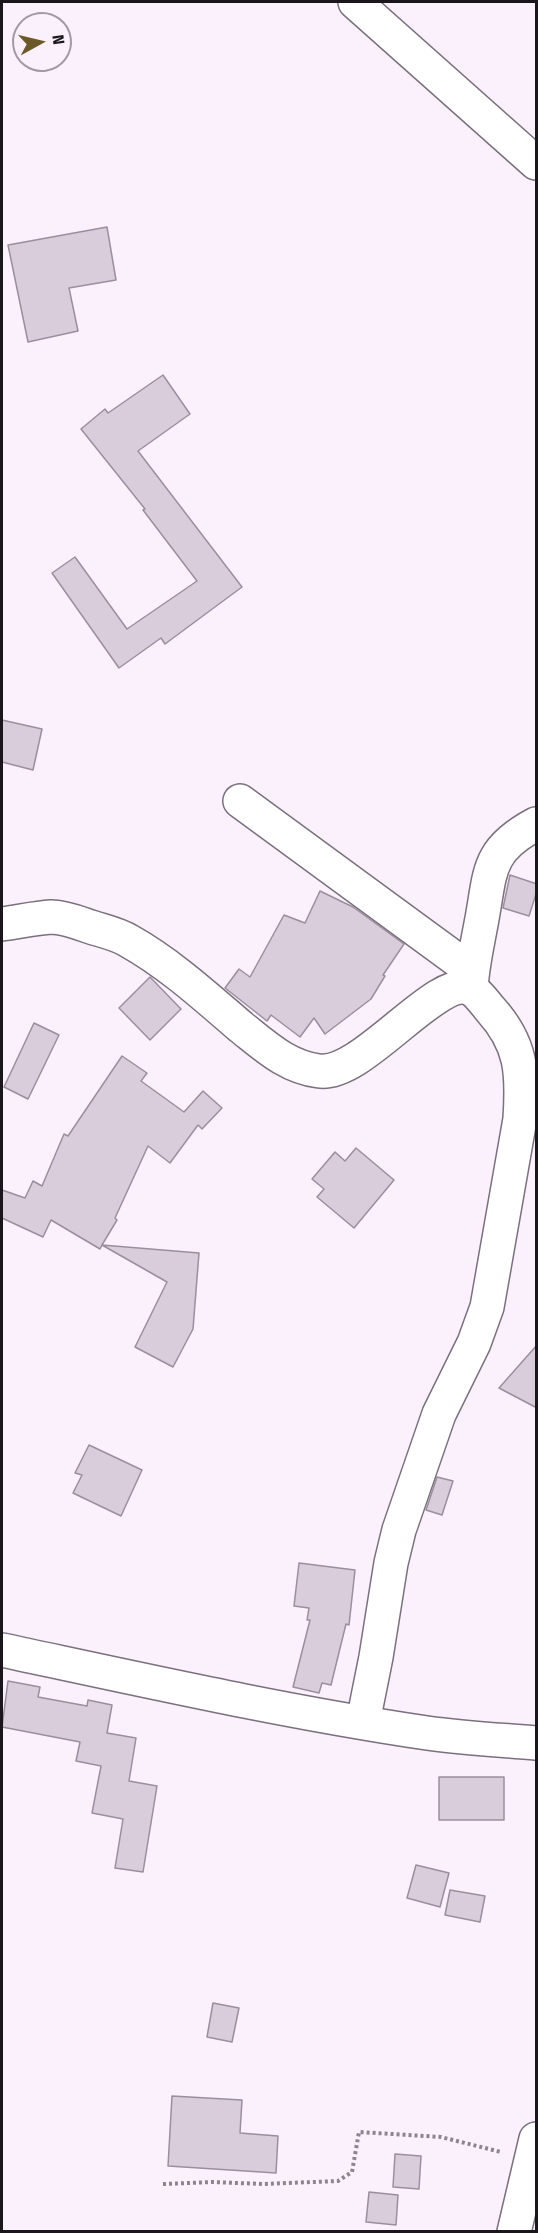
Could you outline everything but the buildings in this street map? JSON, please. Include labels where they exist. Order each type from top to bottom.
[{"type":"street","points":[[355,2],[537,162]]},
{"type":"street","points":[[240,801],[471,980],[512,1038],[519,1066],[520,1119],[487,1307],[474,1343],[439,1414],[399,1530],[363,1722]]},
{"type":"street","points":[[471,980],[489,873],[501,849],[514,837],[537,824]]},
{"type":"street","points":[[2,924],[53,917],[82,924],[128,940],[184,979],[282,1059],[304,1069],[323,1072],[342,1065],[365,1052],[427,1004],[445,992],[471,980]]},
{"type":"street","points":[[2,1650],[167,1685],[363,1722],[430,1733],[537,1743]]},
{"type":"street","points":[[514,2232],[533,2149]]},
{"type":"path","points":[[164,2184],[338,2181],[352,2172],[359,2132],[441,2137],[533,2149]]}]
